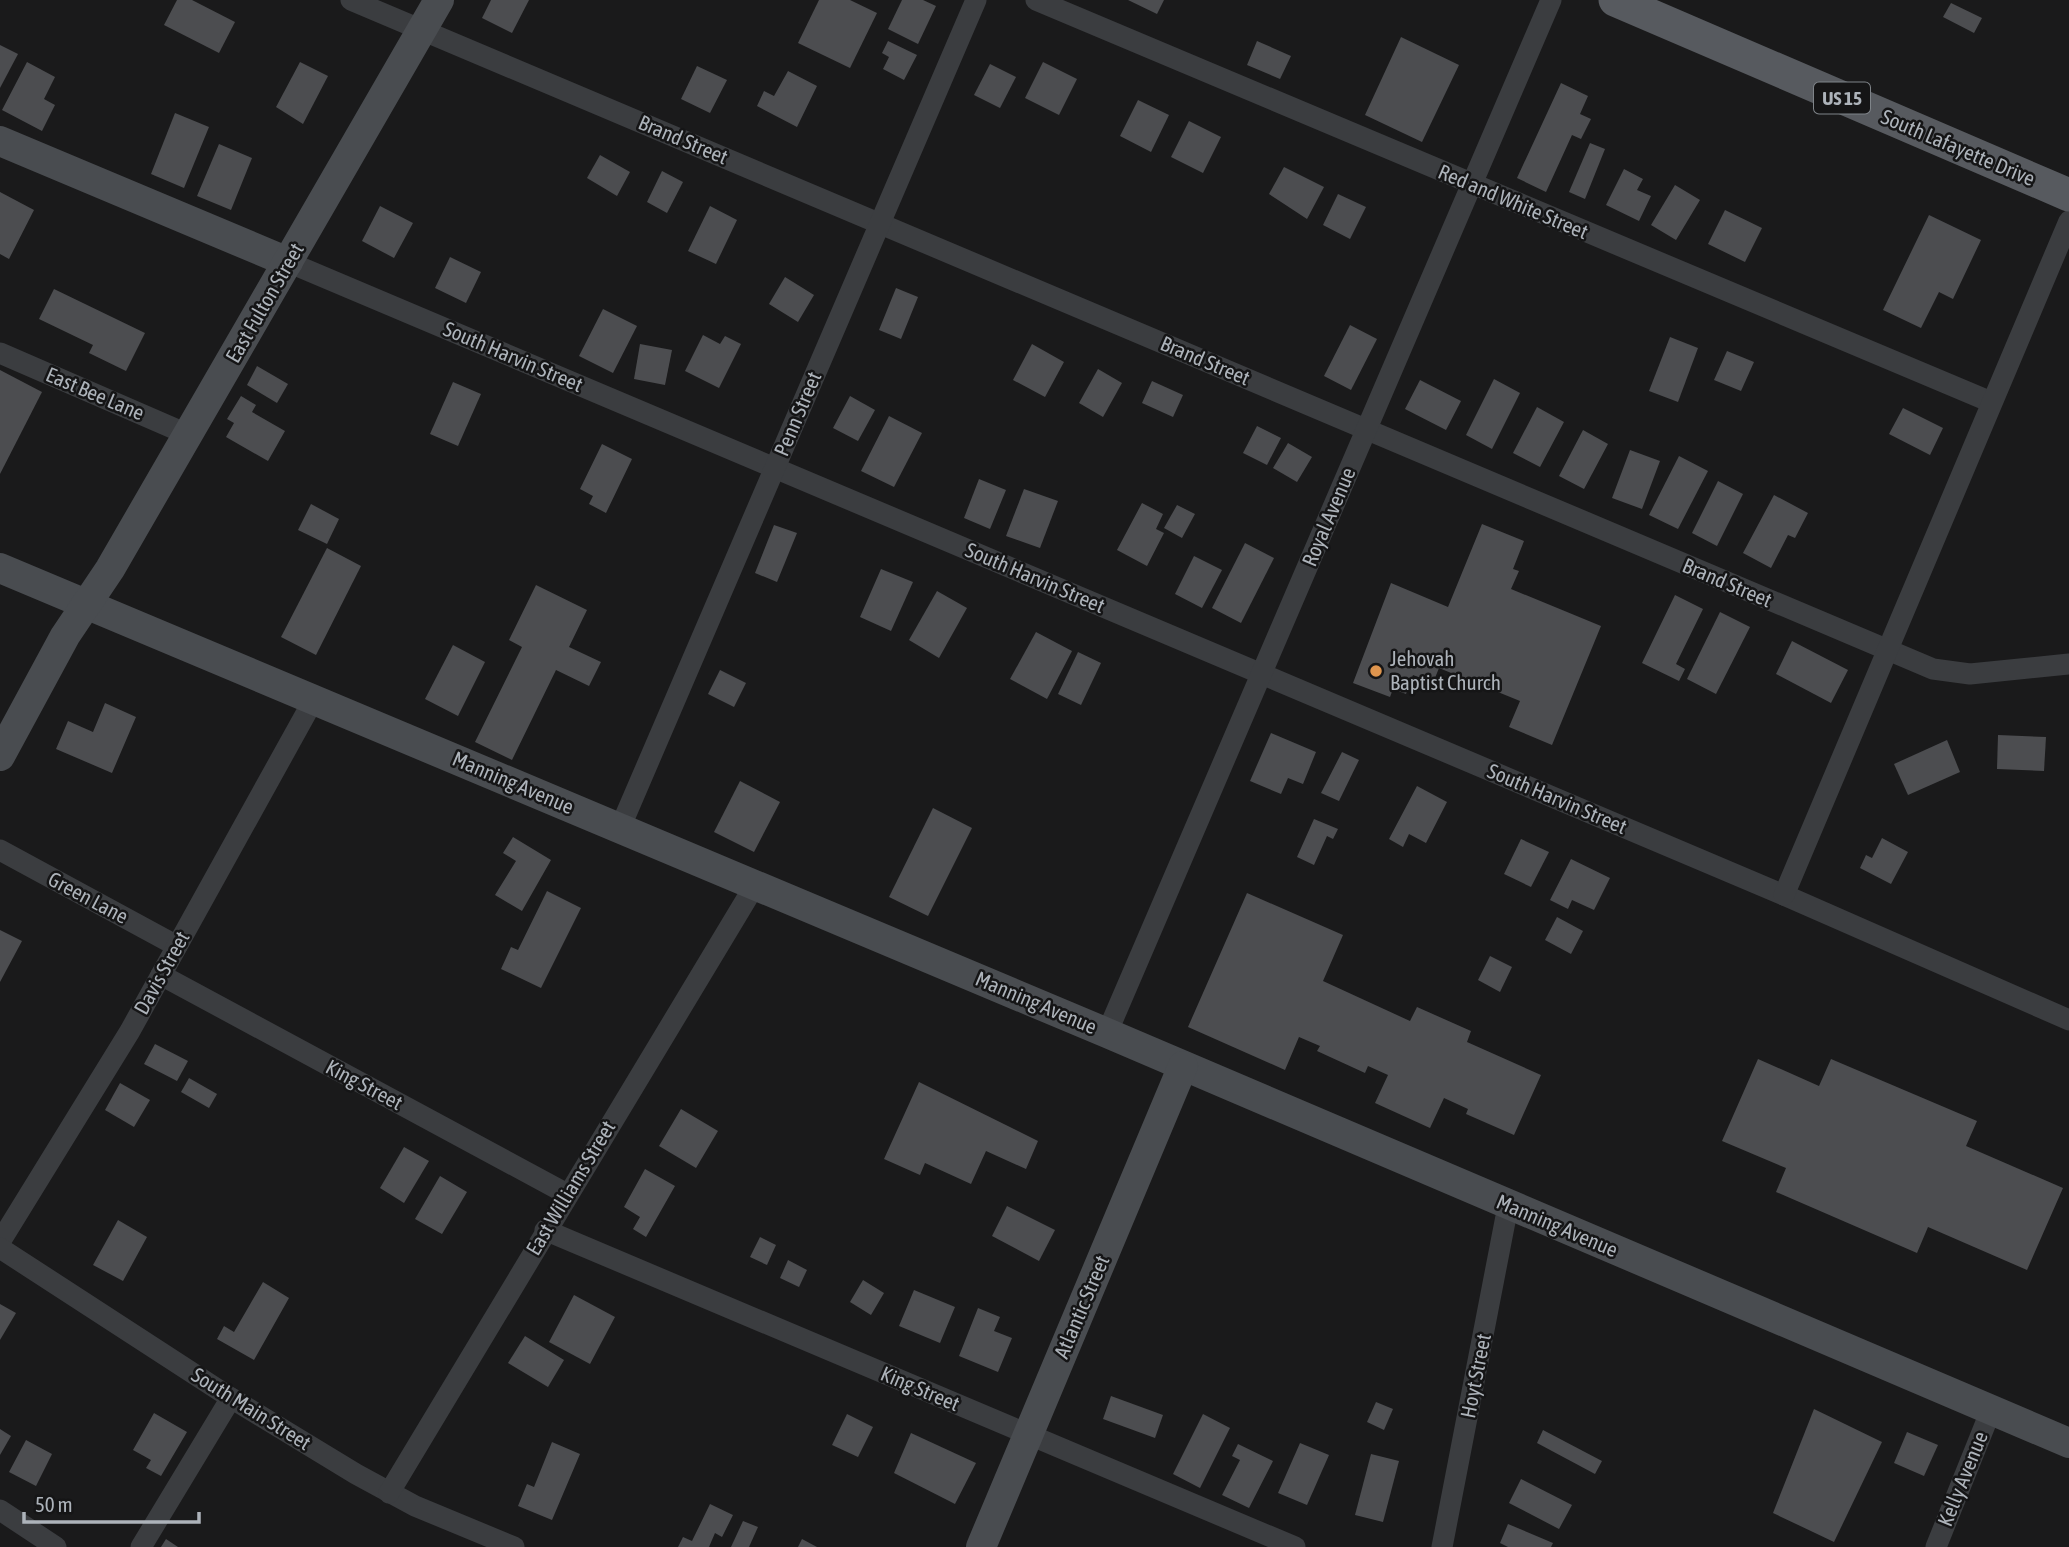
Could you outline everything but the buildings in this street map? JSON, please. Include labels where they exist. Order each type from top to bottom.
[{"type":"main road","name":"East Fulton Street","points":[[0,756],[65,636],[110,569],[189,435],[439,0]]},
{"type":"main road","name":"South Lafayette Drive","points":[[1615,0],[2069,195]]},
{"type":"main road","name":"South Harvin Street","points":[[0,141],[288,262]]},
{"type":"main road","name":"Manning Avenue","points":[[0,568],[1107,1033],[2069,1443]]},
{"type":"main road","name":"Atlantic Street","points":[[981,1547],[1183,1066]]},
{"type":"street","name":"Brand Street","points":[[351,0],[1933,669],[1960,673],[2069,664]]},
{"type":"street","name":"Penn Street","points":[[620,828],[976,0]]},
{"type":"street","name":"Red and White Street","points":[[1035,0],[1991,402]]},
{"type":"street","name":"Royal Avenue","points":[[1107,1033],[1550,0]]},
{"type":"street","points":[[1784,895],[2069,221]]},
{"type":"street","name":"South Harvin Street","points":[[288,262],[1784,895],[2069,1020]]},
{"type":"street","name":"East Bee Lane","points":[[0,353],[189,435]]},
{"type":"street","name":"Davis Street","points":[[0,1242],[130,1031],[314,699]]},
{"type":"street","name":"Green Lane","points":[[0,850],[177,946]]},
{"type":"street","name":"East Williams Street","points":[[389,1493],[755,885]]},
{"type":"street","name":"King Street","points":[[161,975],[567,1194]]},
{"type":"street","name":"Hoyt Street","points":[[1442,1547],[1508,1206]]},
{"type":"street","name":"King Street","points":[[545,1230],[1295,1547]]},
{"type":"street","name":"South Main Street","points":[[0,1248],[231,1398],[389,1493],[514,1547]]},
{"type":"street","points":[[141,1547],[231,1398]]},
{"type":"street","name":"Kelly Avenue","points":[[1936,1547],[1991,1410]]},
{"type":"street","points":[[0,1510],[56,1547]]},
{"type":"place","name":"Jehovah Baptist Church","points":[[1376,671]]}]
